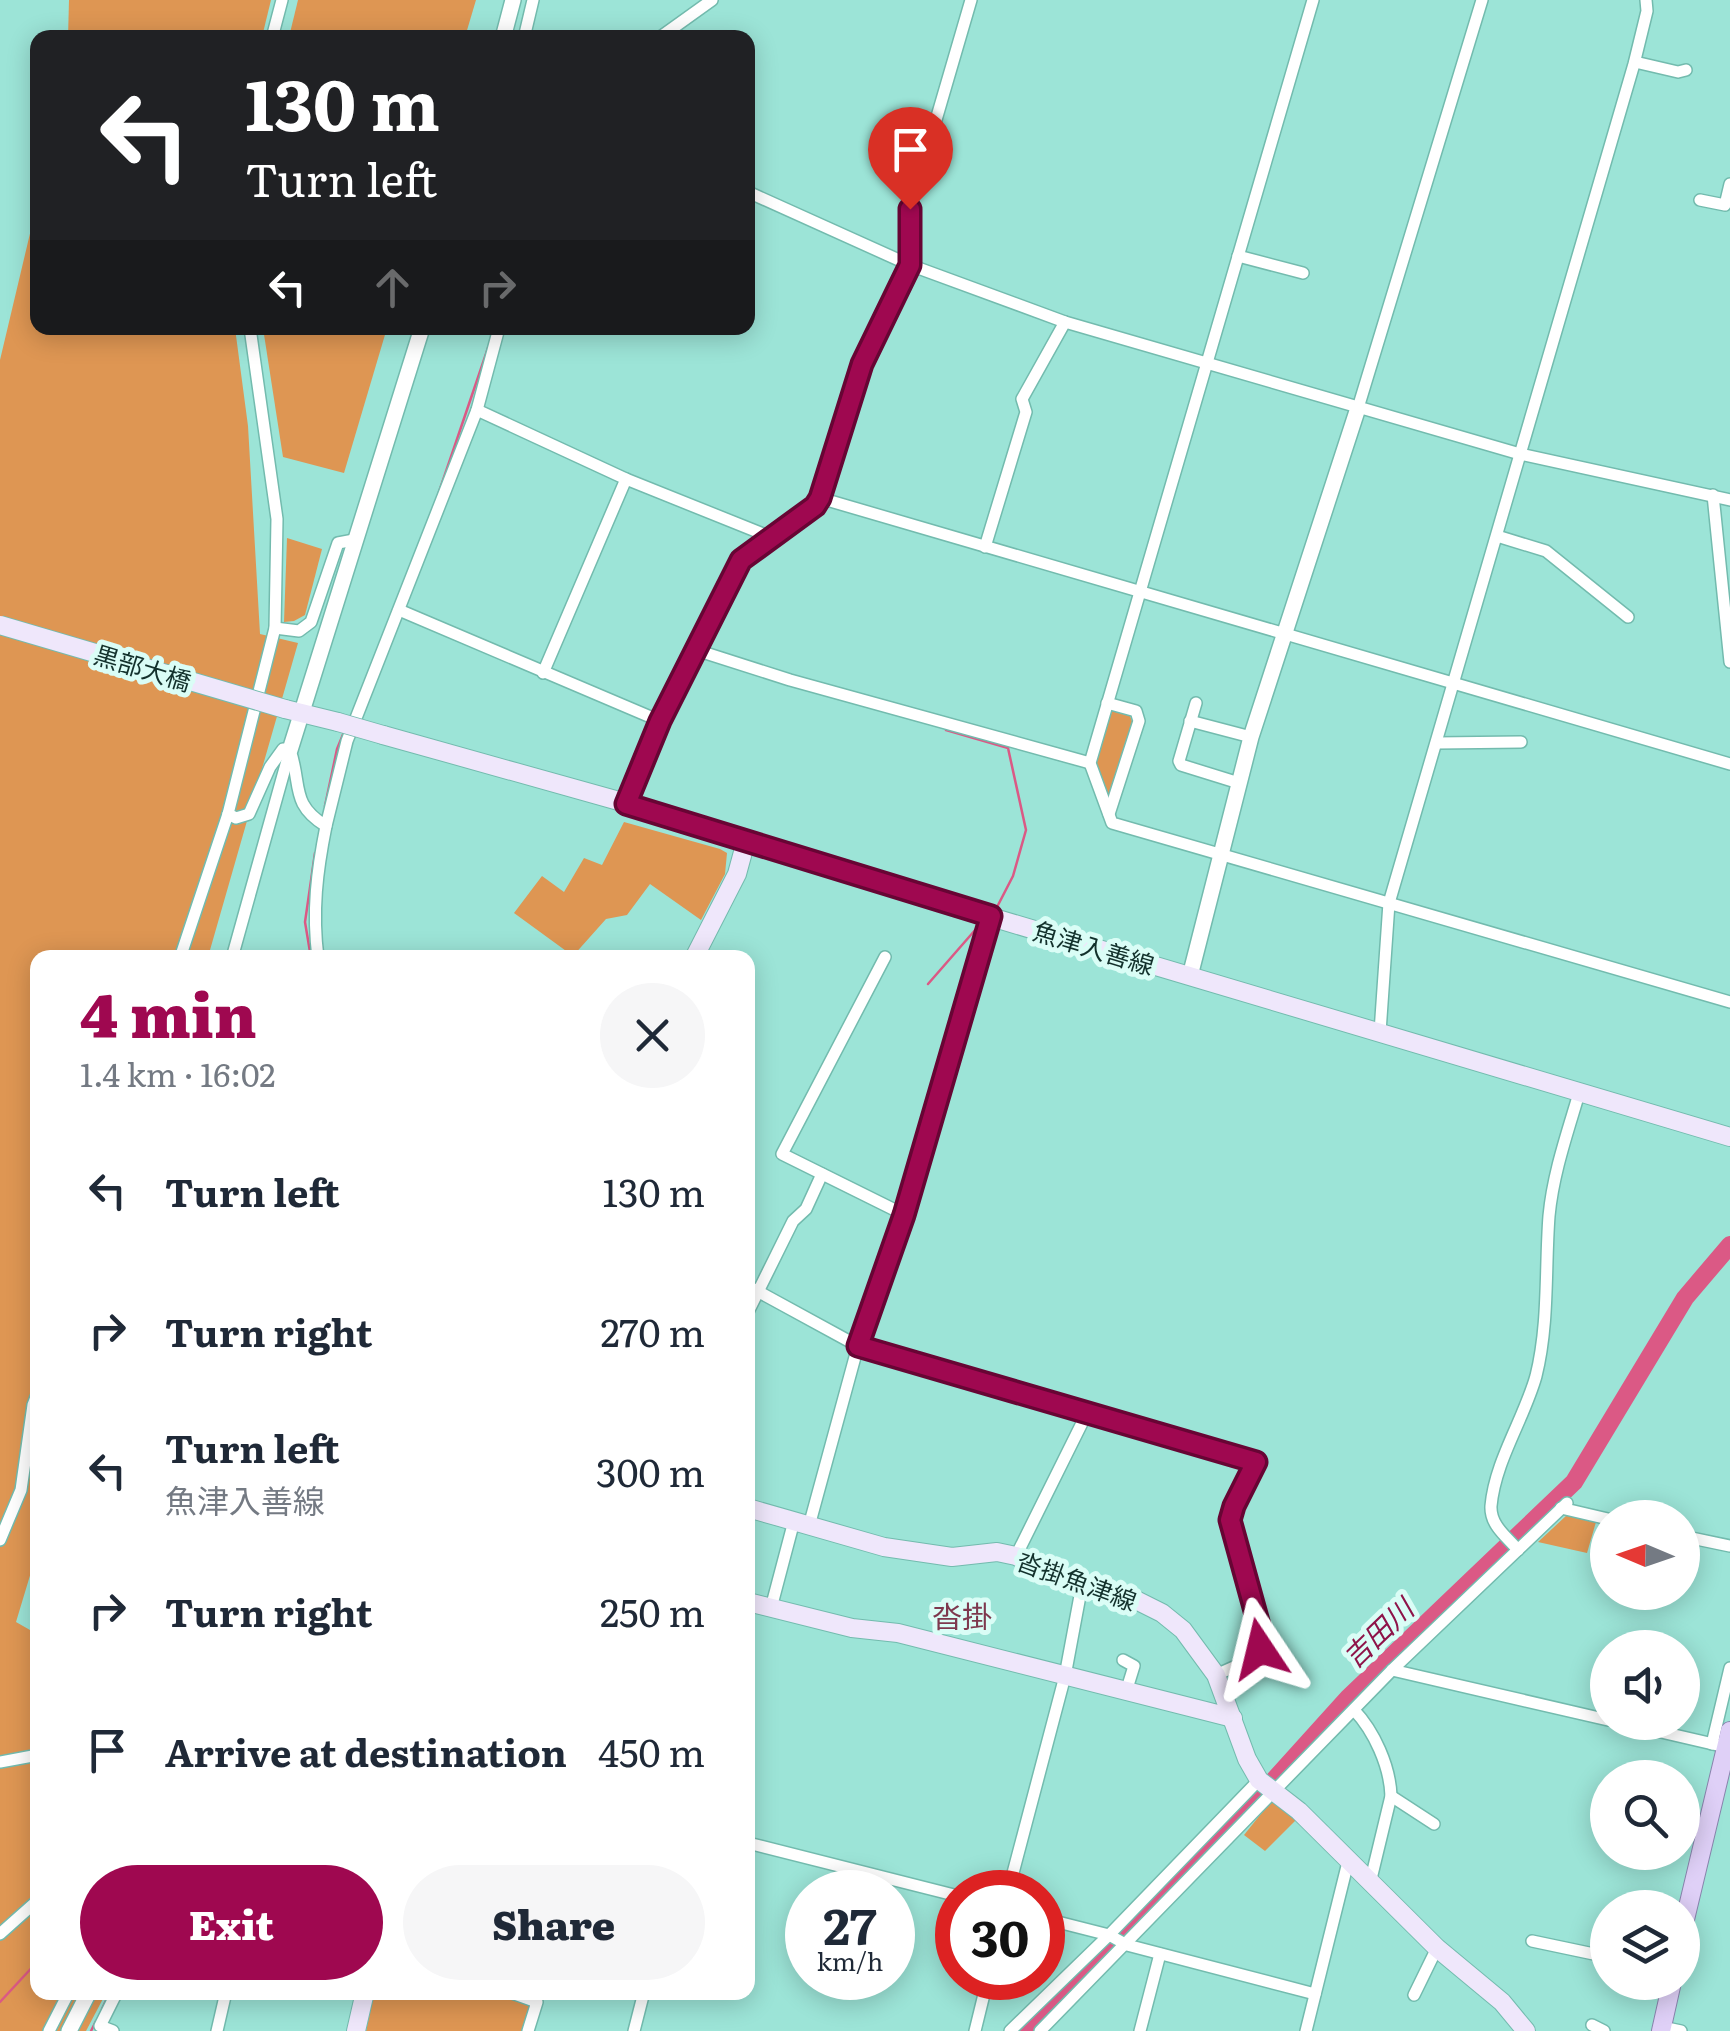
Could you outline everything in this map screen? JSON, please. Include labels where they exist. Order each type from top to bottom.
[{"type":"main road","name":"黒部大橋","points":[[0,625],[293,711]]},
{"type":"main road","name":"魚津入善線","points":[[293,711],[626,804],[1730,1137]]},
{"type":"main road","points":[[698,950],[737,874],[746,842]]},
{"type":"main road","name":"沓掛魚津線","points":[[755,1510],[884,1548],[952,1557],[997,1552],[1016,1556],[1065,1581],[1132,1598],[1162,1613],[1183,1630],[1216,1674],[1247,1759],[1266,1786],[1298,1811],[1437,1948],[1502,2002],[1526,2031]]},
{"type":"main road","points":[[755,1604],[852,1628],[898,1633],[1233,1718]]},
{"type":"main road","points":[[1692,1890],[1725,1743]]},
{"type":"main road","points":[[356,2031],[363,2000]]},
{"type":"main road","points":[[1661,2029],[1668,2000]]},
{"type":"street","points":[[274,30],[282,0]]},
{"type":"street","points":[[505,30],[514,0]]},
{"type":"street","points":[[526,30],[533,0]]},
{"type":"street","points":[[670,30],[712,0]]},
{"type":"street","points":[[626,804],[660,721],[741,560],[815,506],[820,498],[862,364],[910,265],[910,209],[971,0]]},
{"type":"street","points":[[1312,0],[1090,763],[1112,823],[1730,1002]]},
{"type":"street","points":[[1190,976],[1251,737],[1358,408],[1482,0]]},
{"type":"street","points":[[1380,1032],[1389,903],[1634,62],[1646,0]]},
{"type":"street","points":[[1634,62],[1678,72],[1686,70]]},
{"type":"street","points":[[1700,200],[1725,205],[1730,184]]},
{"type":"street","points":[[755,195],[910,265],[1065,322],[1520,454],[1730,500]]},
{"type":"street","points":[[1238,256],[1304,273]]},
{"type":"street","points":[[985,547],[1026,412],[1022,399],[1065,322]]},
{"type":"street","points":[[183,950],[228,814],[276,628],[277,519],[251,335]]},
{"type":"street","points":[[234,950],[290,750],[293,711],[354,540],[420,335]]},
{"type":"street","points":[[317,950],[313,906],[326,826],[348,742],[477,410],[497,335]]},
{"type":"street","points":[[477,410],[626,479],[773,538]]},
{"type":"street","points":[[543,673],[626,479]]},
{"type":"street","points":[[1713,495],[1730,662]]},
{"type":"street","points":[[820,498],[1730,764]]},
{"type":"street","points":[[1497,536],[1546,552],[1628,617]]},
{"type":"street","points":[[276,628],[300,631],[312,622],[338,543],[354,540]]},
{"type":"street","points":[[399,610],[660,721]]},
{"type":"street","points":[[696,650],[1090,763]]},
{"type":"street","points":[[1108,703],[1136,712],[1139,721],[1109,814]]},
{"type":"street","points":[[1196,703],[1181,765],[1239,783]]},
{"type":"street","points":[[1190,721],[1251,737]]},
{"type":"street","points":[[1437,743],[1521,742]]},
{"type":"street","points":[[228,814],[236,818],[249,814],[270,767],[283,750],[290,750]]},
{"type":"street","points":[[290,750],[296,767],[298,799],[308,815],[326,826]]},
{"type":"street","points":[[771,1608],[904,1215],[991,916]]},
{"type":"street","points":[[885,958],[782,1154],[904,1215]]},
{"type":"street","points":[[1518,1550],[1493,1522],[1491,1509],[1495,1486],[1535,1378],[1543,1338],[1556,1173],[1580,1090]]},
{"type":"street","points":[[755,1286],[793,1220],[806,1209],[822,1174]]},
{"type":"street","points":[[755,1290],[858,1346],[1256,1462],[1230,1520],[1260,1629],[1260,1649],[1254,1658],[1216,1674]]},
{"type":"street","points":[[1016,1556],[1088,1411]]},
{"type":"street","points":[[0,1540],[21,1490],[30,1421]]},
{"type":"street","points":[[1040,2031],[1118,1940],[1266,1786],[1354,1710],[1564,1506],[1590,1514]]},
{"type":"street","points":[[1700,1540],[1730,1546]]},
{"type":"street","points":[[1014,1870],[1065,1676],[1082,1585]]},
{"type":"street","points":[[1122,1660],[1134,1666],[1126,1692]]},
{"type":"street","points":[[1700,1738],[1725,1743],[1730,1668]]},
{"type":"street","points":[[1392,1670],[1590,1716]]},
{"type":"street","points":[[1354,1710],[1371,1728],[1391,1784],[1370,1882]]},
{"type":"street","points":[[0,1762],[30,1757]]},
{"type":"street","points":[[1010,2031],[1118,1940],[1266,1786]]},
{"type":"street","points":[[1391,1796],[1434,1824]]},
{"type":"street","points":[[755,1845],[935,1890]]},
{"type":"street","points":[[1306,2031],[1348,1862]]},
{"type":"street","points":[[0,1934],[30,1907]]},
{"type":"street","points":[[1065,1925],[1315,1994]]},
{"type":"street","points":[[1532,1940],[1590,1953]]},
{"type":"street","points":[[1414,1996],[1437,1948]]},
{"type":"street","points":[[1140,2031],[1160,1954]]},
{"type":"street","points":[[50,2031],[65,2000]]},
{"type":"street","points":[[69,2031],[85,2000]]},
{"type":"street","points":[[113,2000],[99,2029],[114,2031]]},
{"type":"street","points":[[218,2031],[224,2000]]},
{"type":"street","points":[[528,2031],[537,2002],[531,2000]]},
{"type":"street","points":[[634,2031],[642,2000]]},
{"type":"street","points":[[976,2031],[983,2000]]},
{"type":"street","points":[[1661,2029],[1682,2031]]},
{"type":"shaded area","points":[[69,0],[271,0],[264,30],[68,30]]},
{"type":"shaded area","points":[[298,0],[476,0],[467,30],[291,30]]},
{"type":"shaded area","points":[[30,234],[30,335],[236,335],[248,426],[260,634],[298,643],[210,950],[30,950],[30,1576],[16,1622],[30,1630],[30,2000],[102,2000],[86,2031],[0,2031],[0,360]]},
{"type":"shaded area","points":[[264,335],[385,335],[344,473],[283,457]]},
{"type":"shaded area","points":[[287,538],[322,549],[305,615],[284,622]]},
{"type":"shaded area","points":[[1112,711],[1130,716],[1133,724],[1107,798],[1094,765]]},
{"type":"shaded area","points":[[624,822],[727,853],[725,874],[701,920],[650,884],[627,915],[606,919],[578,950],[565,950],[514,913],[542,876],[564,892],[584,858],[602,865]]},
{"type":"shaded area","points":[[1567,1515],[1590,1521],[1587,1553],[1538,1542]]},
{"type":"shaded area","points":[[1272,1800],[1299,1817],[1265,1851],[1244,1835]]},
{"type":"shaded area","points":[[373,2000],[517,2000],[533,2005],[525,2031],[366,2031]]},
{"type":"waterway","points":[[439,492],[488,348]]},
{"type":"waterway","points":[[946,730],[1008,748],[1026,830],[1013,876],[996,909]]},
{"type":"waterway","points":[[325,806],[344,732]]},
{"type":"waterway","points":[[310,950],[305,922],[315,853]]},
{"type":"waterway","points":[[928,984],[983,921]]},
{"type":"waterway","name":"吉田川","points":[[1026,2031],[1220,1840],[1348,1698],[1574,1482],[1685,1298],[1730,1245]]},
{"type":"waterway","points":[[0,2002],[30,1970]]},
{"type":"waterway","points":[[102,2009],[106,2000]]},
{"type":"waterway","points":[[91,2031],[96,2021]]},
{"type":"district","name":"沓掛","points":[[962,1615]]},
{"type":"route","points":[[910,209],[910,265],[862,364],[820,498],[815,506],[741,560],[660,721],[626,804],[991,916],[904,1215],[858,1346],[1256,1462],[1230,1520],[1260,1629],[1260,1649]]}]
